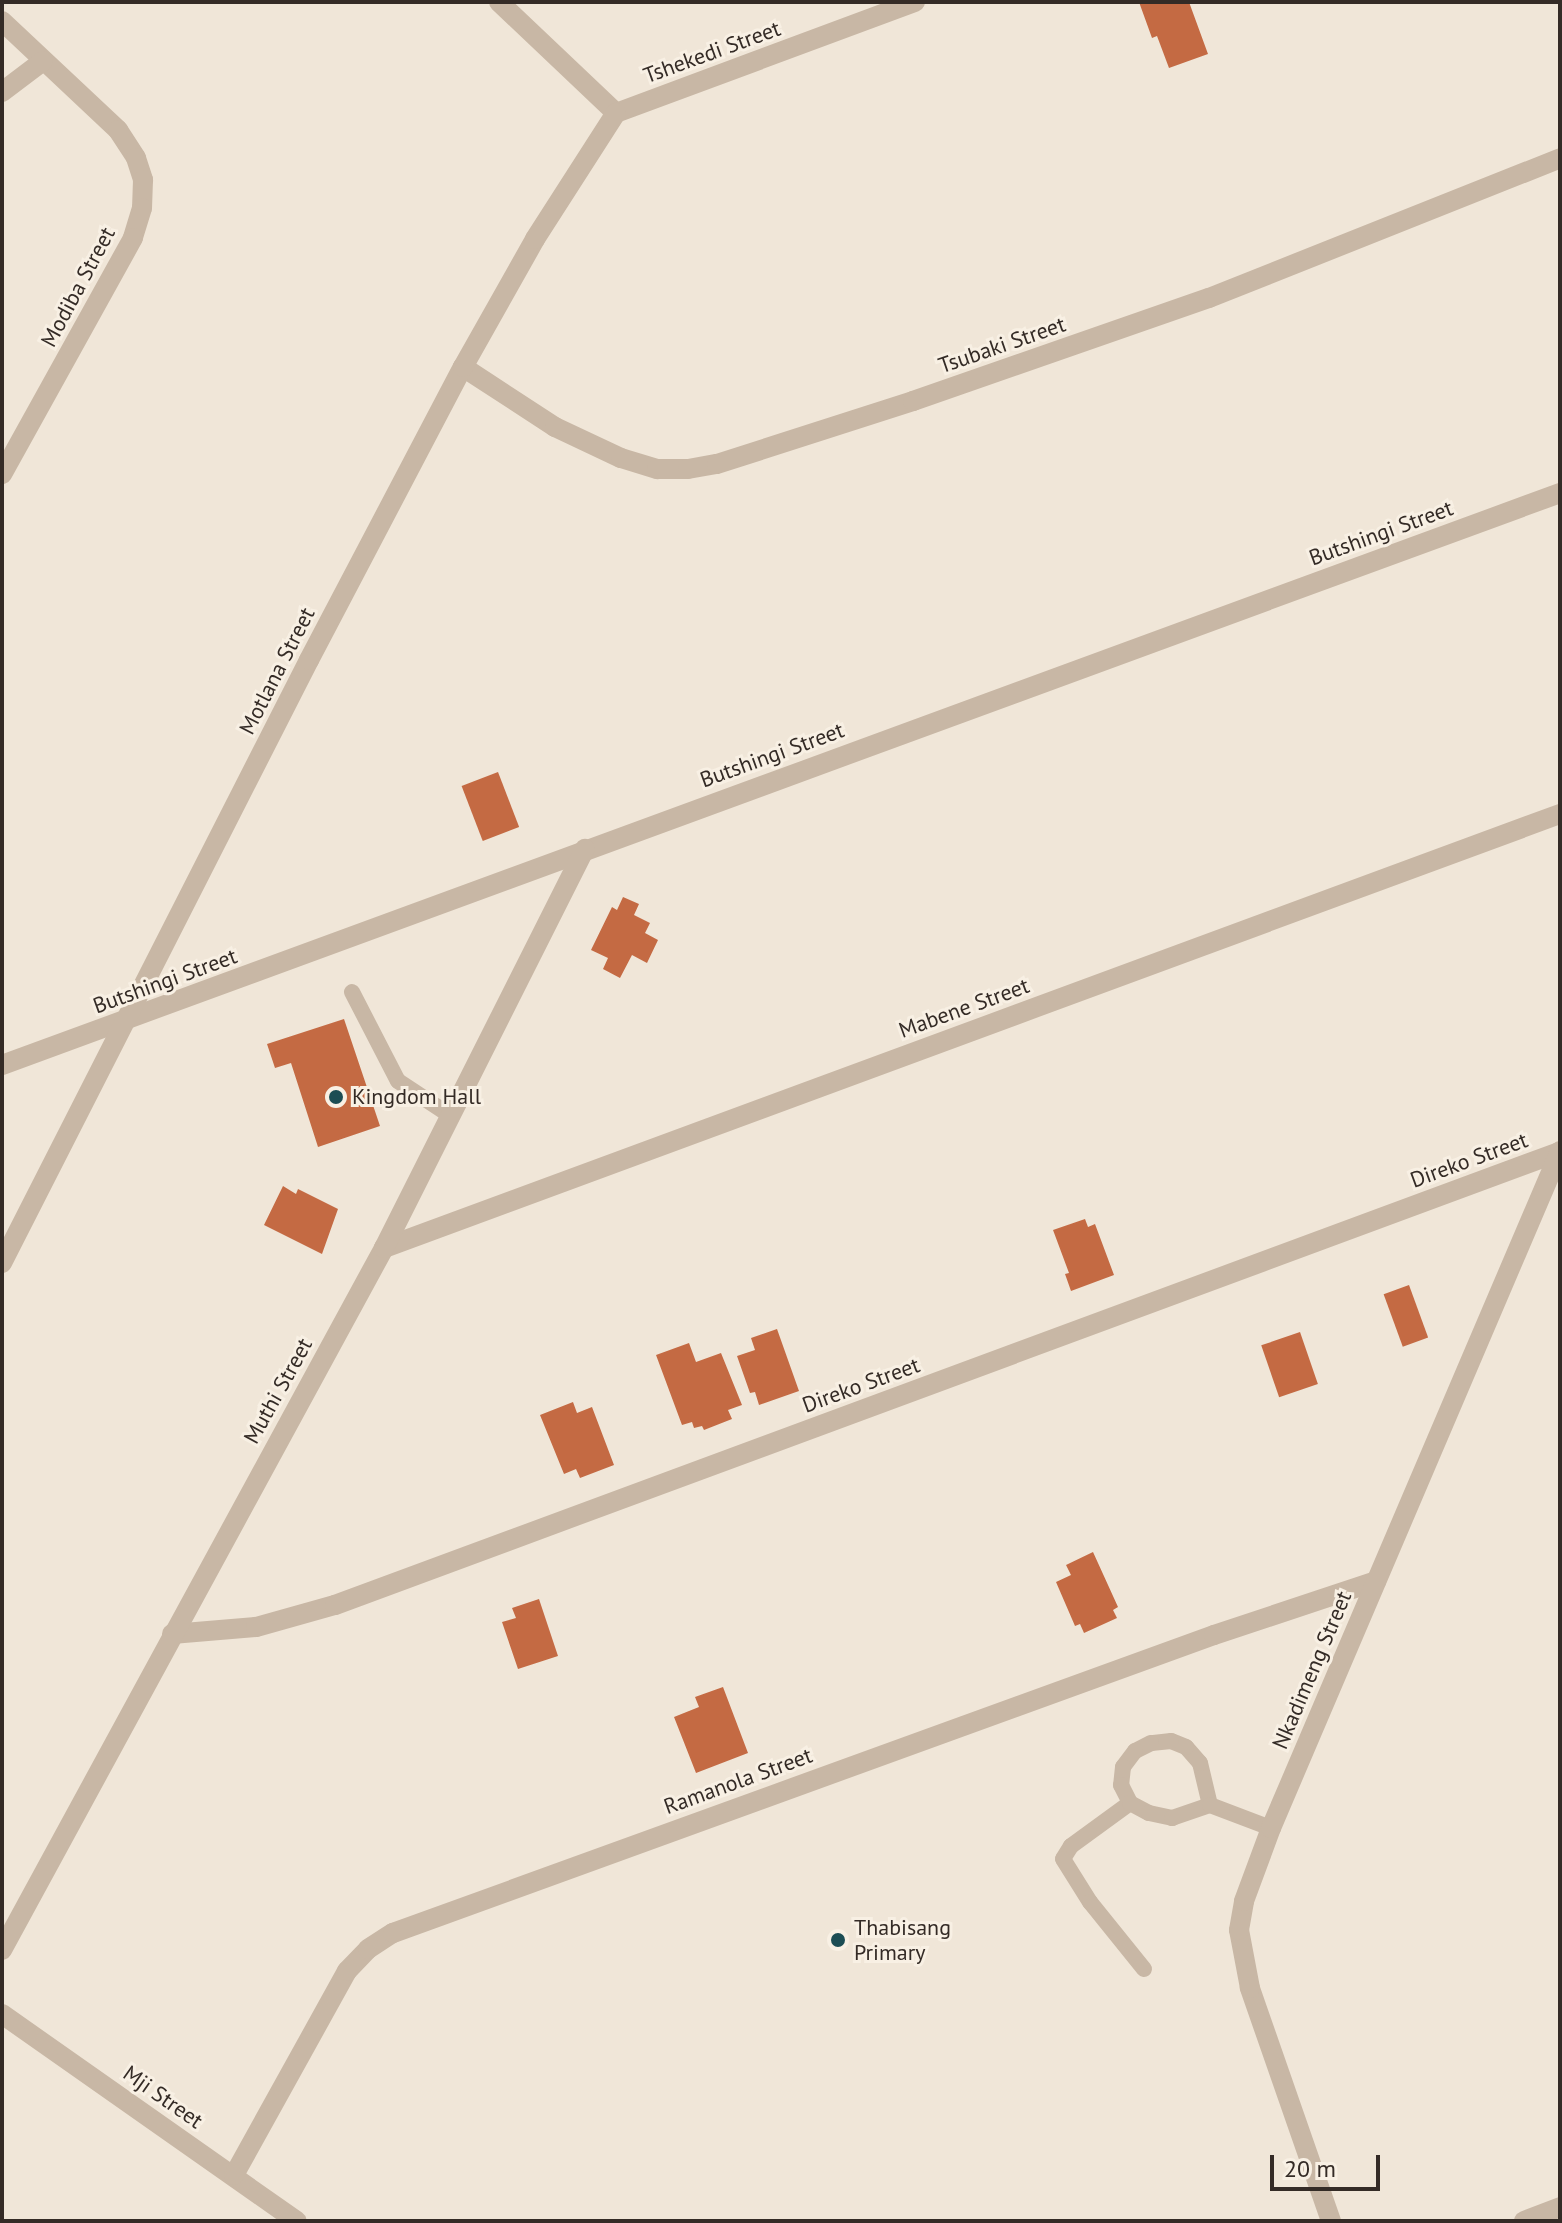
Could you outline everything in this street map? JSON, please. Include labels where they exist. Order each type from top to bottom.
[{"type":"street","points":[[499,2],[616,113]]},
{"type":"street","name":"Tshekedi Street","points":[[616,113],[915,2]]},
{"type":"street","name":"Modiba Street","points":[[2,21],[118,130],[136,158],[143,180],[142,208],[133,238],[2,474]]},
{"type":"street","points":[[2,92],[43,61]]},
{"type":"street","name":"Motlana Street","points":[[2,1263],[309,660],[463,367],[535,239],[616,113]]},
{"type":"street","name":"Tsubaki Street","points":[[463,367],[555,427],[621,458],[657,469],[688,469],[717,464],[913,401],[1209,298],[1560,158]]},
{"type":"street","name":"Butshingi Street","points":[[2,1065],[124,1023],[585,849],[1560,493]]},
{"type":"street","name":"Mabene Street","points":[[384,1248],[1560,814]]},
{"type":"street","name":"Muthi Street","points":[[2,1950],[384,1248],[585,849]]},
{"type":"street","name":"Nkadimeng Street","points":[[1331,2221],[1250,1988],[1239,1930],[1244,1901],[1271,1828],[1560,1152]]},
{"type":"street","name":"Direko Street","points":[[172,1634],[256,1627],[335,1605],[1560,1152]]},
{"type":"street","name":"Ramanola Street","points":[[234,2175],[347,1971],[368,1949],[393,1933],[1184,1645],[1376,1581]]},
{"type":"street","name":"Mji Street","points":[[2,2014],[296,2221]]},
{"type":"street","points":[[1524,2221],[1560,2207]]},
{"type":"lane","points":[[352,992],[398,1081],[451,1116]]},
{"type":"lane","points":[[1210,1805],[1200,1763],[1186,1747],[1171,1741],[1151,1743],[1135,1751],[1123,1767],[1121,1785],[1130,1803],[1149,1813],[1172,1818],[1210,1805],[1271,1828]]},
{"type":"lane","points":[[1130,1803],[1071,1846],[1063,1859],[1090,1902],[1144,1969]]},
{"type":"building","points":[[1139,2],[1189,2],[1208,54],[1169,68],[1157,36],[1152,38]]},
{"type":"building","points":[[498,772],[519,827],[483,841],[462,786]]},
{"type":"building","points":[[623,897],[639,904],[634,915],[650,923],[645,933],[658,940],[647,963],[632,955],[620,978],[603,969],[608,958],[591,950],[612,907],[617,910]]},
{"type":"building","name":"Kingdom Hall","points":[[344,1019],[380,1126],[318,1147],[291,1063],[275,1068],[267,1044]]},
{"type":"building","points":[[283,1186],[296,1194],[298,1189],[338,1209],[322,1254],[264,1225]]},
{"type":"building","points":[[1085,1219],[1088,1227],[1095,1224],[1114,1275],[1071,1291],[1065,1274],[1069,1273],[1053,1230]]},
{"type":"building","points":[[1409,1285],[1428,1338],[1403,1347],[1384,1294]]},
{"type":"building","points":[[777,1329],[799,1391],[759,1405],[755,1392],[750,1393],[737,1356],[755,1350],[751,1338]]},
{"type":"building","points":[[1300,1332],[1318,1384],[1279,1397],[1261,1345]]},
{"type":"building","points":[[689,1343],[696,1362],[721,1353],[742,1405],[728,1410],[732,1419],[704,1430],[702,1426],[694,1428],[692,1422],[682,1425],[656,1355]]},
{"type":"building","points":[[573,1402],[577,1413],[592,1407],[614,1465],[580,1478],[576,1469],[564,1474],[540,1415]]},
{"type":"building","points":[[1093,1552],[1118,1607],[1113,1610],[1117,1618],[1084,1633],[1080,1624],[1075,1626],[1056,1582],[1071,1575],[1066,1565]]},
{"type":"building","points":[[539,1599],[558,1656],[518,1669],[502,1622],[516,1618],[512,1608]]},
{"type":"building","points":[[723,1687],[748,1753],[696,1773],[674,1717],[699,1707],[695,1697]]},
{"type":"place","name":"Kingdom Hall","points":[[336,1097]]},
{"type":"place","name":"Thabisang Primary","points":[[838,1940]]}]
